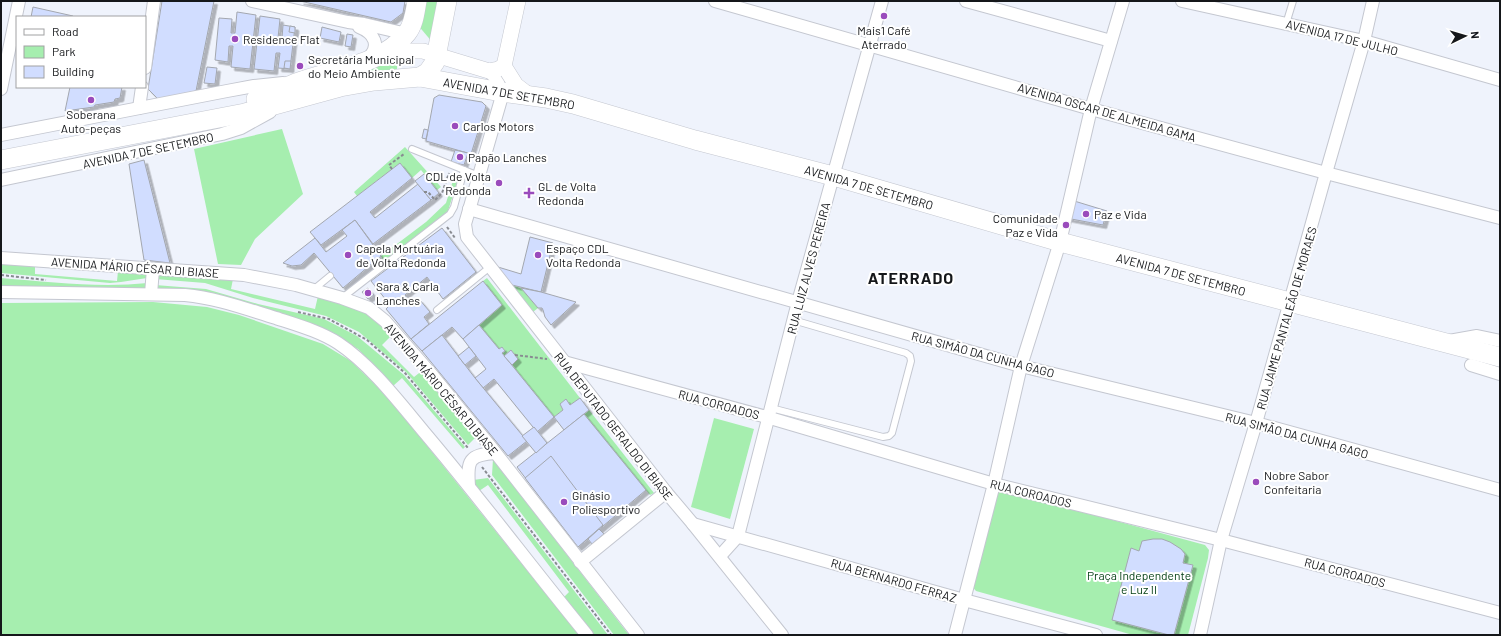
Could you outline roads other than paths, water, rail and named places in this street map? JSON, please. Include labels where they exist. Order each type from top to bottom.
[{"type":"main road","points":[[388,51],[407,34],[412,23],[417,1]]},
{"type":"main road","points":[[420,77],[431,69],[437,55],[447,1]]},
{"type":"main road","name":"AVENIDA 7 DE SETEMBRO","points":[[243,108],[300,82],[366,61],[388,51]]},
{"type":"main road","name":"AVENIDA 7 DE SETEMBRO","points":[[243,108],[288,101],[340,87],[374,81],[420,77],[501,92],[538,96],[834,176],[1060,242],[1290,303],[1446,342],[1473,357]]},
{"type":"main road","points":[[1,152],[243,108]]},
{"type":"main road","points":[[1,160],[243,108]]},
{"type":"main road","points":[[1473,357],[1500,357]]},
{"type":"street","points":[[1,89],[19,1]]},
{"type":"street","points":[[146,61],[154,1]]},
{"type":"street","points":[[252,1],[290,5],[348,22],[366,30],[373,37],[375,44],[374,51],[366,61]]},
{"type":"street","points":[[518,1],[504,66],[516,85],[538,96]]},
{"type":"street","name":"AVENIDA OSCAR DE ALMEIDA GAMA","points":[[715,1],[1091,109],[1326,173],[1500,218]]},
{"type":"street","name":"RUA LUIZ ALVES PEREIRA","points":[[738,536],[793,320],[882,1]]},
{"type":"street","points":[[966,1],[1111,42]]},
{"type":"street","points":[[955,635],[994,484],[1022,366],[1060,242],[1091,109],[1123,1]]},
{"type":"street","name":"AVENIDA 17 DE JULHO","points":[[1182,1],[1364,41],[1500,80]]},
{"type":"street","name":"RUA JAIME PANTALEÃO DE MORAES","points":[[1200,635],[1221,540],[1364,41],[1373,1]]},
{"type":"street","points":[[348,22],[367,24],[407,34]]},
{"type":"street","name":"AVENIDA 7 DE SETEMBRO","points":[[388,51],[423,51],[489,71]]},
{"type":"street","points":[[501,92],[497,81],[489,71],[504,66]]},
{"type":"street","name":"AVENIDA 7 DE SETEMBRO","points":[[1,135],[254,86],[300,82]]},
{"type":"street","points":[[139,108],[142,88]]},
{"type":"street","name":"RUA DEPUTADO GERALDO DI BIASE","points":[[501,92],[499,107],[465,224],[466,234],[490,267],[666,492],[720,556],[782,635]]},
{"type":"street","name":"AVENIDA 7 DE SETEMBRO","points":[[1,180],[222,134],[242,128],[288,101]]},
{"type":"street","name":"RUA SIMÃO DA CUNHA GAGO","points":[[469,209],[1022,366],[1256,422],[1500,490]]},
{"type":"street","name":"AVENIDA MÁRIO CÉSAR DI BIASE","points":[[1,258],[233,274],[313,290],[342,298],[369,308],[385,321],[430,371],[638,635]]},
{"type":"street","points":[[151,294],[152,269]]},
{"type":"street","name":"AVENIDA MÁRIO CÉSAR DI BIASE","points":[[1,292],[193,296],[226,302],[313,331],[338,343],[354,354],[385,386],[469,486],[587,635]]},
{"type":"street","name":"AVENIDA 7 DE SETEMBRO","points":[[1446,342],[1477,336],[1500,341]]},
{"type":"street","name":"AVENIDA 7 DE SETEMBRO","points":[[1473,357],[1500,374]]},
{"type":"street","name":"RUA COROADOS","points":[[564,362],[770,413],[994,484],[1221,540],[1500,613]]},
{"type":"street","points":[[469,486],[470,465],[474,458],[478,455],[495,453]]},
{"type":"street","points":[[580,562],[666,492]]},
{"type":"street","name":"RUA BERNARDO FERRAZ","points":[[693,524],[964,600],[1096,635]]},
{"type":"street","points":[[720,556],[738,536]]},
{"type":"lane","points":[[1286,24],[1294,1]]},
{"type":"lane","points":[[412,149],[479,176]]},
{"type":"lane","points":[[342,298],[450,214],[454,207],[464,170]]},
{"type":"lane","points":[[437,310],[490,267]]},
{"type":"lane","points":[[313,290],[330,276]]},
{"type":"lane","points":[[770,413],[884,437],[889,436],[892,433],[911,361],[910,356],[906,353],[793,320]]},
{"type":"place","name":"Mais1 Café Aterrado","points":[[884,16]]},
{"type":"place","name":"Residence Flat","points":[[235,39]]},
{"type":"place","name":"Secretária Municipal do Meio Ambiente","points":[[300,66]]},
{"type":"place","name":"Soberana Auto-peças","points":[[91,100]]},
{"type":"place","name":"Carlos Motors","points":[[455,126]]},
{"type":"place","name":"Papão Lanches","points":[[460,157]]},
{"type":"place","name":"CDL de Volta Redonda","points":[[499,183]]},
{"type":"place","name":"GL de Volta Redonda","points":[[529,193]]},
{"type":"place","name":"Paz e Vida","points":[[1086,214]]},
{"type":"place","name":"Comunidade Paz e Vida","points":[[1066,225]]},
{"type":"place","name":"Capela Mortuária de Volta Redonda","points":[[348,255]]},
{"type":"place","name":"Espaço CDL Volta Redonda","points":[[538,255]]},
{"type":"place","name":"Sara & Carla Lanches","points":[[368,293]]},
{"type":"place","name":"Nobre Sabor Confeitaria","points":[[1256,482]]},
{"type":"place","name":"Ginásio Poliesportivo","points":[[564,502]]},
{"type":"district","name":"ATERRADO","points":[[911,277]]},
{"type":"park label","name":"Praça Independente e Luz II","points":[[1139,582]]}]
